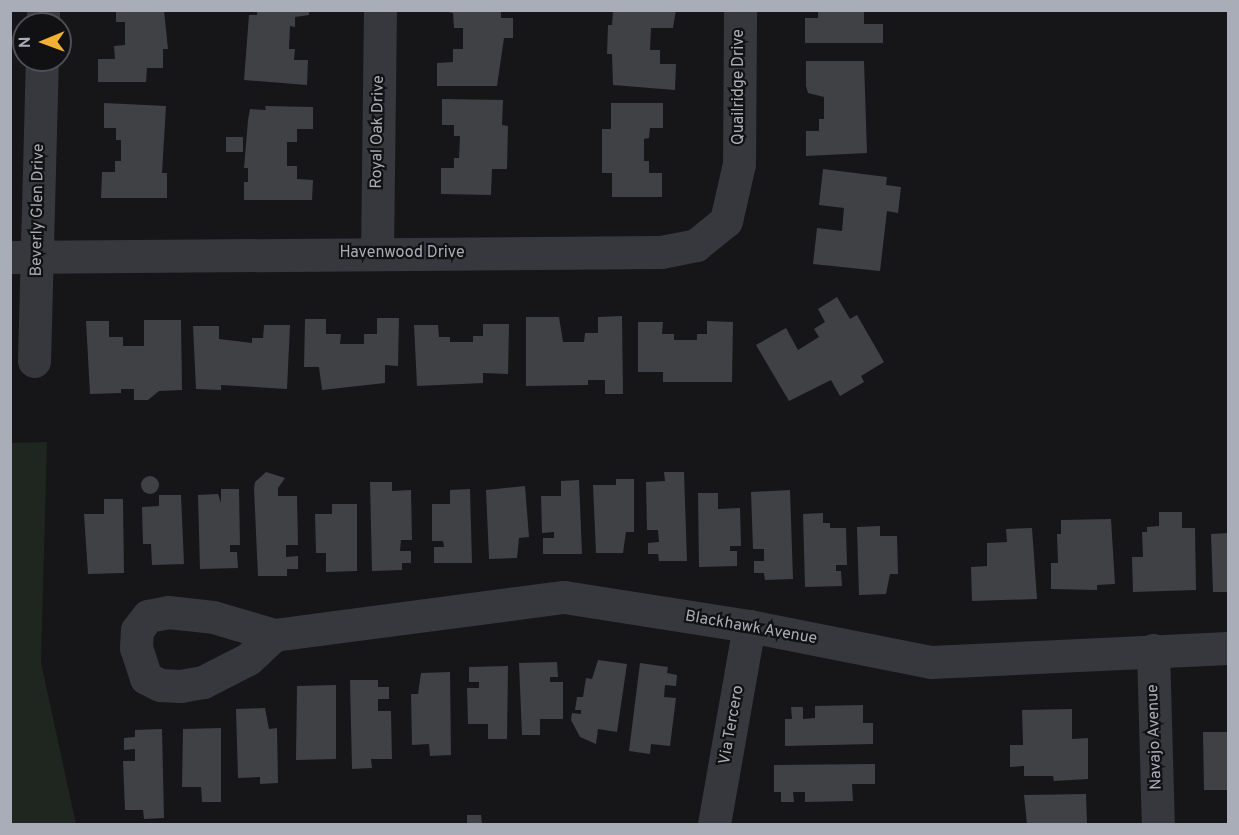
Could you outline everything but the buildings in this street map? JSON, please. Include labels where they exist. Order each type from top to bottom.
[{"type":"street","name":"Royal Oak Drive","points":[[376,254],[380,10]]},
{"type":"street","name":"Quailridge Drive","points":[[739,164],[740,10]]},
{"type":"street","name":"Beverly Glen Drive","points":[[34,361],[24,257],[41,72]]},
{"type":"street","name":"Havenwood Drive","points":[[24,257],[661,252],[696,245],[726,221],[739,164]]},
{"type":"street","name":"Blackhawk Avenue","points":[[274,635],[564,597],[749,626],[931,662],[1228,648]]},
{"type":"street","name":"Via Tercero","points":[[714,825],[749,626]]},
{"type":"street","name":"Navajo Avenue","points":[[1153,650],[1158,825]]},
{"type":"shaded area","points":[[47,442],[41,663],[76,824],[11,824],[11,443]]}]
